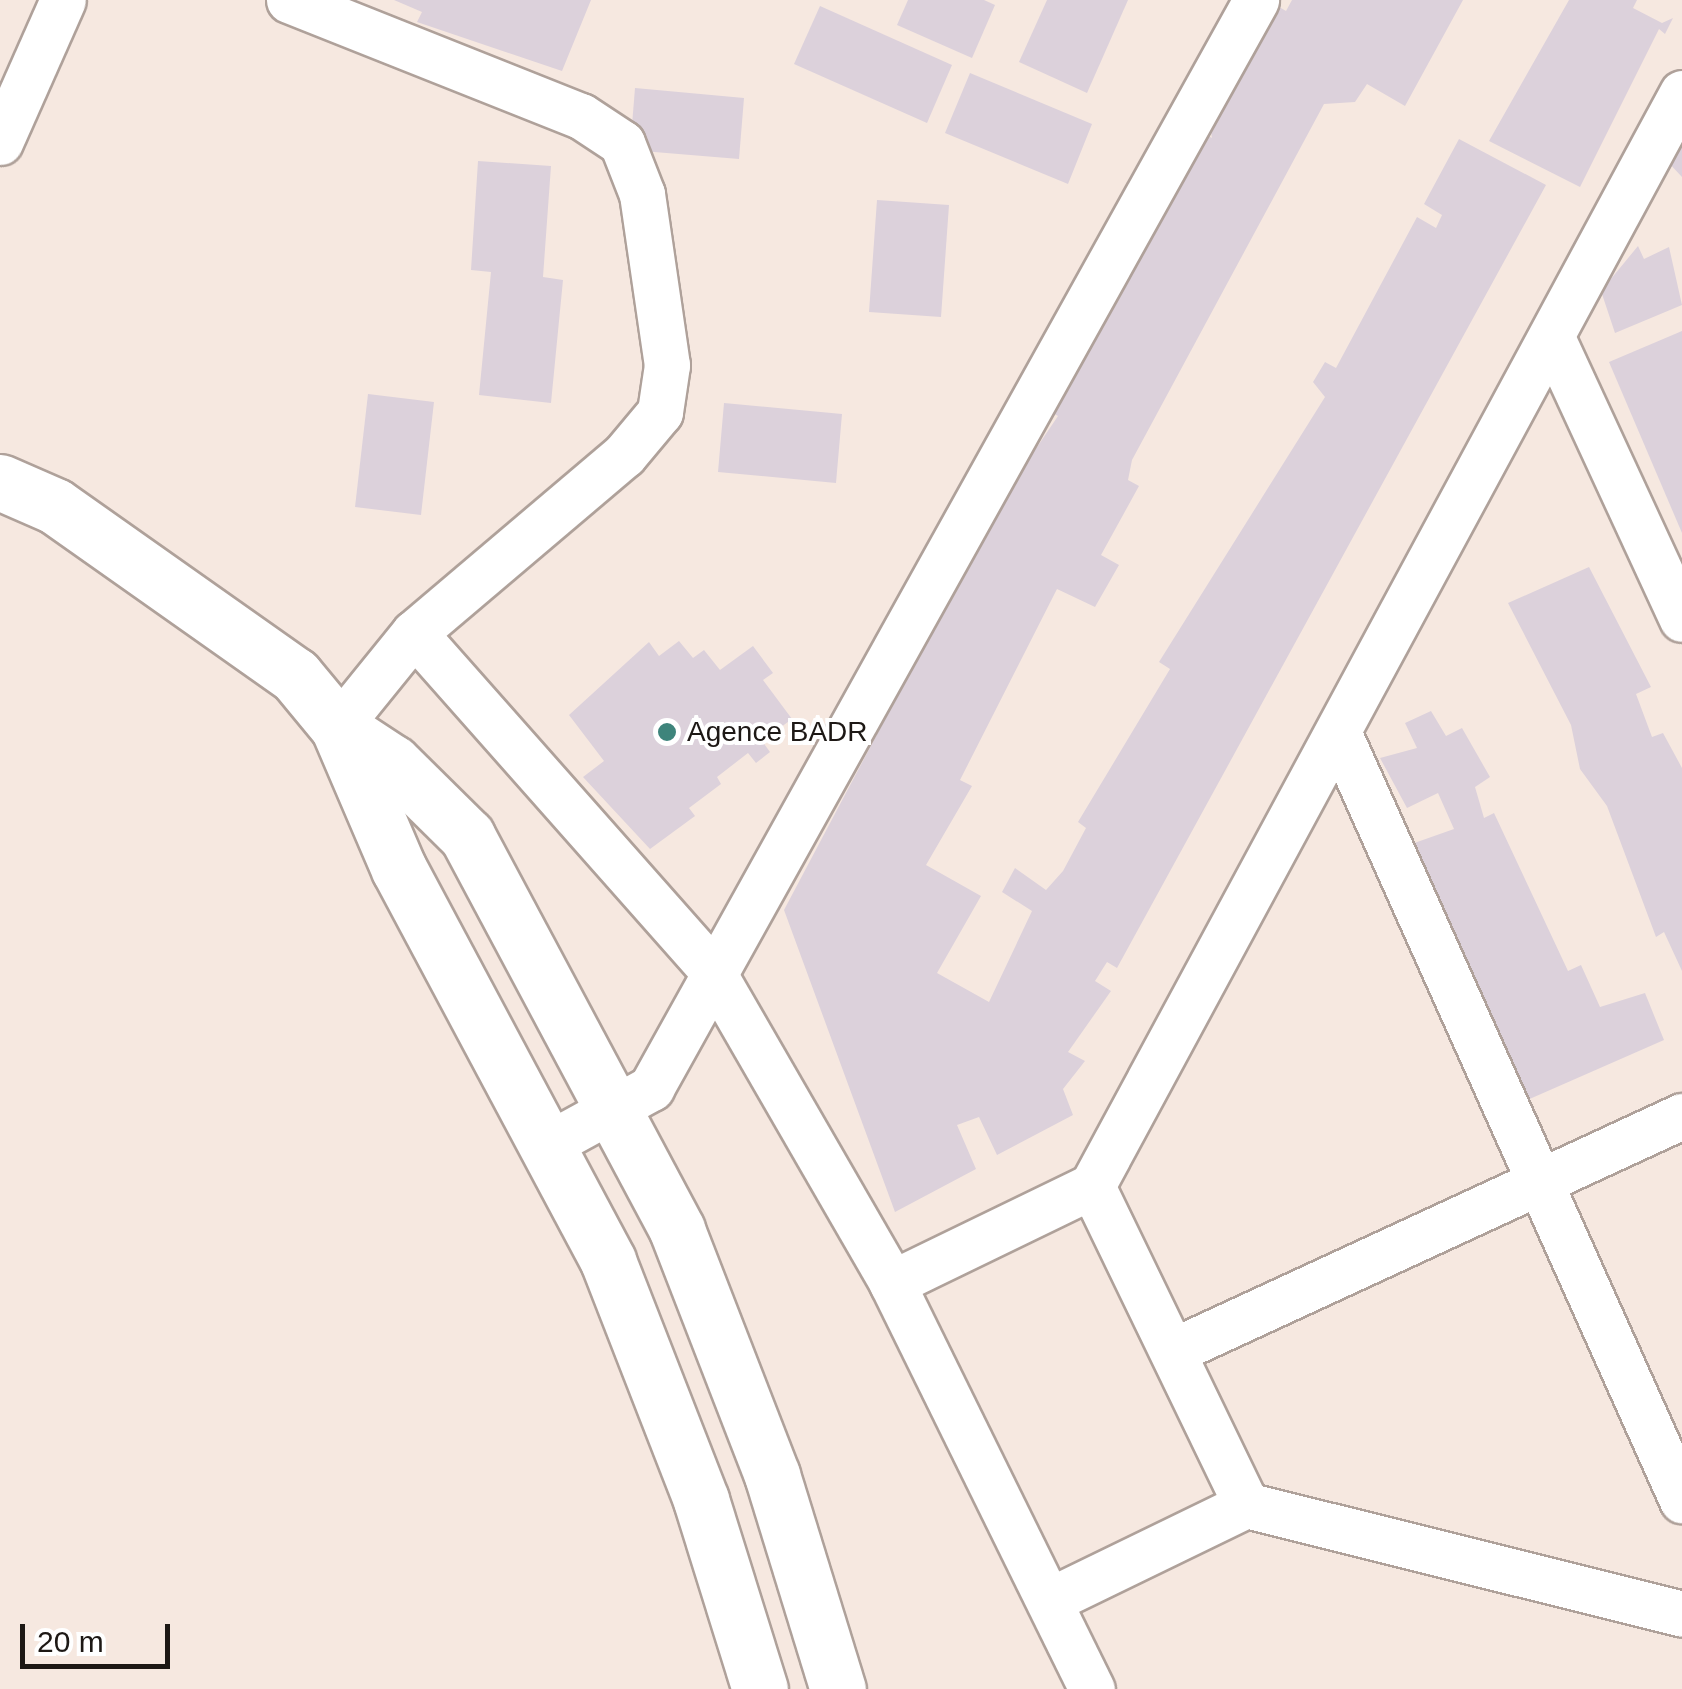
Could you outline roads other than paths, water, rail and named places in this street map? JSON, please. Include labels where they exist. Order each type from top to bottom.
[{"type":"main road","points":[[0,482],[55,506],[296,675],[338,727],[399,869],[615,1280],[701,1500],[760,1689]]},
{"type":"main road","points":[[338,727],[393,763],[467,836],[613,1110],[690,1265],[772,1475],[838,1689]]},
{"type":"street","points":[[0,142],[63,0]]},
{"type":"street","points":[[290,0],[581,116],[622,142],[642,194],[667,365],[660,412],[624,455],[414,633],[338,727]]},
{"type":"street","points":[[547,1145],[651,1088],[711,970],[1256,0]]},
{"type":"street","points":[[892,1282],[1092,1186],[1554,342],[1682,93]]},
{"type":"street","points":[[1554,342],[1682,619]]},
{"type":"street","points":[[414,633],[711,970],[892,1282],[1092,1689]]},
{"type":"street","points":[[1338,732],[1682,1500]]},
{"type":"street","points":[[1173,1351],[1682,1116]]},
{"type":"street","points":[[1092,1186],[1246,1505]]},
{"type":"street","points":[[1050,1600],[1246,1505],[1682,1614]]},
{"type":"place","name":"Agence BADR","points":[[667,732]]}]
